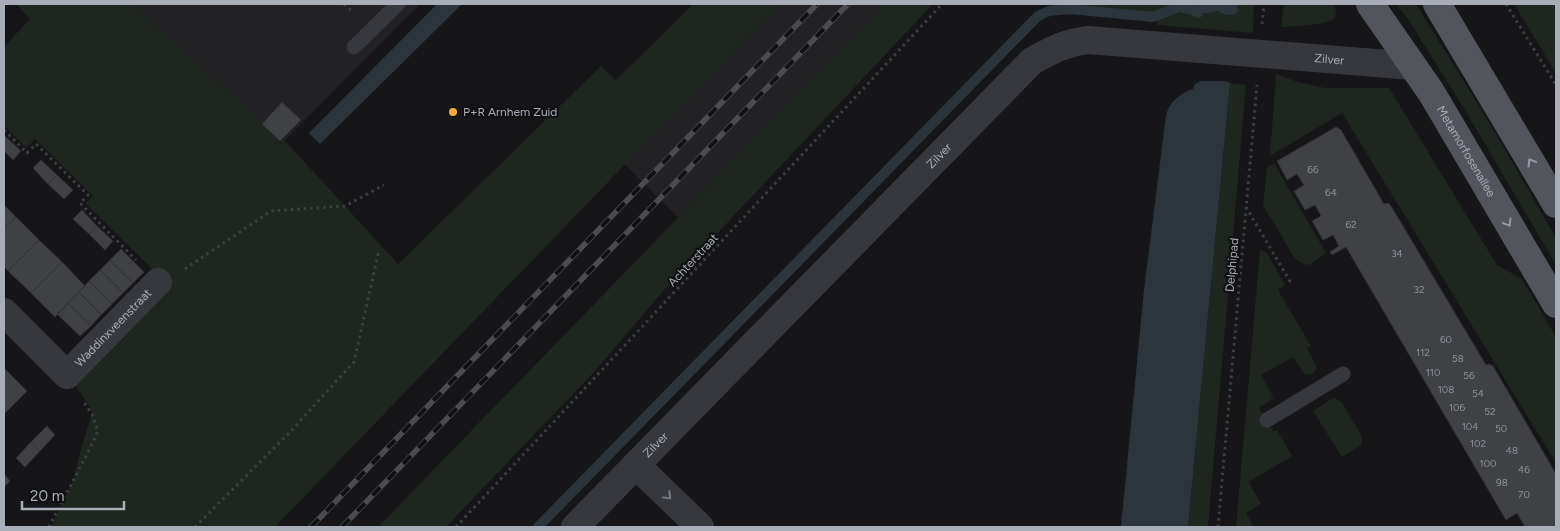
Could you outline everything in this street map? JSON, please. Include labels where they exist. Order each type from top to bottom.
[{"type":"main road","name":"Metamorfosenallee","points":[[1370,4],[1431,92],[1556,304]]},
{"type":"main road","points":[[1438,4],[1556,204]]},
{"type":"street","name":"Zilver","points":[[576,527],[1032,61],[1071,42],[1088,40],[1413,66]]},
{"type":"street","name":"Waddinxveenstraat","points":[[4,312],[67,375],[158,282]]},
{"type":"street","points":[[636,465],[700,527]]},
{"type":"lane","points":[[354,47],[398,4]]},
{"type":"lane","points":[[1267,420],[1343,374]]},
{"type":"path","name":"Achterstraat","points":[[456,527],[942,4]]},
{"type":"path","name":"Delphipad","points":[[1218,527],[1264,4]]},
{"type":"path","points":[[1506,4],[1556,85]]},
{"type":"path","points":[[4,130],[27,153],[36,144],[88,195],[80,203],[158,282],[188,268],[271,212],[345,206],[384,185]]},
{"type":"path","points":[[1246,207],[1292,283]]},
{"type":"path","points":[[195,527],[290,432],[354,362],[379,250]]},
{"type":"path","points":[[49,527],[98,431],[92,414],[67,375]]},
{"type":"shaded area","points":[[16,4],[130,4],[288,144],[398,264],[601,66],[616,80],[693,4],[780,4],[275,527],[51,527],[73,481],[92,414],[91,409],[75,385],[169,285],[85,203],[93,196],[35,139],[26,148],[4,125],[4,47],[30,19]]},
{"type":"shaded area","points":[[129,4],[420,4],[278,147]]},
{"type":"shaded area","points":[[437,4],[462,4],[320,144],[309,133]]},
{"type":"shaded area","points":[[755,4],[901,4],[680,219],[617,157]]},
{"type":"shaded area","points":[[885,4],[933,4],[664,290],[596,370],[446,527],[378,527]]},
{"type":"shaded area","points":[[1074,4],[1175,4],[1180,12],[1186,14],[1218,11],[1223,14],[1233,15],[1238,12],[1237,4],[1254,4],[1253,33],[1157,25],[1159,13],[1073,6]]},
{"type":"shaded area","points":[[1175,4],[1237,4],[1238,12],[1231,15],[1225,15],[1218,11],[1186,14],[1180,12]]},
{"type":"shaded area","points":[[1284,4],[1332,4],[1336,9],[1336,15],[1332,20],[1319,24],[1281,27]]},
{"type":"shaded area","points":[[1396,4],[1416,4],[1491,126],[1556,238],[1556,265],[1469,117],[1408,19]]},
{"type":"shaded area","points":[[1514,4],[1556,4],[1556,73]]},
{"type":"shaded area","points":[[1276,74],[1298,82],[1325,88],[1389,88],[1497,265],[1522,279],[1556,337],[1556,463],[1342,113],[1270,156]]},
{"type":"shaded area","points":[[1201,81],[1224,81],[1230,83],[1188,527],[1121,527],[1144,290],[1166,115],[1176,99],[1183,93],[1193,89],[1195,84]]},
{"type":"shaded area","points":[[1230,83],[1246,85],[1208,527],[1188,527]]},
{"type":"shaded area","points":[[1274,163],[1326,253],[1311,264],[1306,265],[1295,259],[1263,205],[1267,167]]},
{"type":"shaded area","points":[[1260,250],[1267,253],[1285,285],[1278,290],[1311,346],[1307,348],[1317,367],[1309,375],[1305,375],[1293,357],[1261,375],[1274,398],[1259,408],[1273,431],[1277,430],[1292,456],[1249,482],[1261,504],[1246,513],[1254,527],[1236,527]]},
{"type":"shaded area","points":[[1335,398],[1342,402],[1362,437],[1362,444],[1342,457],[1313,411]]},
{"type":"building","points":[[282,102],[301,120],[280,141],[262,124]]},
{"type":"building","points":[[1336,127],[1341,130],[1384,204],[1388,203],[1391,206],[1486,365],[1493,366],[1556,474],[1556,527],[1525,527],[1517,513],[1506,520],[1346,247],[1332,255],[1330,252],[1339,246],[1333,235],[1323,240],[1312,221],[1321,216],[1315,205],[1305,210],[1294,191],[1304,185],[1297,174],[1287,180],[1277,161]]},
{"type":"building","points":[[5,136],[21,151],[13,160],[4,151]]},
{"type":"building","points":[[41,160],[57,175],[48,184],[33,168]]},
{"type":"building","points":[[57,175],[73,190],[64,199],[48,184]]},
{"type":"building","points":[[4,205],[16,217],[4,229]]},
{"type":"building","points":[[82,210],[97,226],[89,234],[73,219]]},
{"type":"building","points":[[16,217],[39,240],[8,271],[4,267],[4,229]]},
{"type":"building","points":[[97,226],[113,241],[105,250],[89,234]]},
{"type":"building","points":[[39,240],[62,262],[31,293],[8,271]]},
{"type":"building","points":[[121,249],[144,272],[133,283],[110,260]]},
{"type":"building","points":[[110,260],[133,283],[123,293],[100,270]]},
{"type":"building","points":[[62,262],[85,286],[55,317],[31,293]]},
{"type":"building","points":[[100,270],[123,293],[112,304],[89,281]]},
{"type":"building","points":[[89,281],[112,304],[101,315],[79,292]]},
{"type":"building","points":[[79,292],[101,315],[91,326],[68,303]]},
{"type":"building","points":[[68,303],[91,326],[80,336],[57,314]]},
{"type":"building","points":[[4,368],[27,391],[4,414]]},
{"type":"building","points":[[47,426],[55,435],[40,451],[31,442]]},
{"type":"building","points":[[31,442],[40,451],[25,467],[16,458]]},
{"type":"building","points":[[4,474],[10,481],[4,487]]},
{"type":"waterway","points":[[538,527],[1038,16],[1049,11],[1070,9],[1153,17],[1184,5],[1198,13]]},
{"type":"railway","points":[[311,527],[817,4]]},
{"type":"railway","points":[[342,527],[848,4]]},
{"type":"place","name":"P+R Arnhem Zuid","points":[[453,112]]}]
